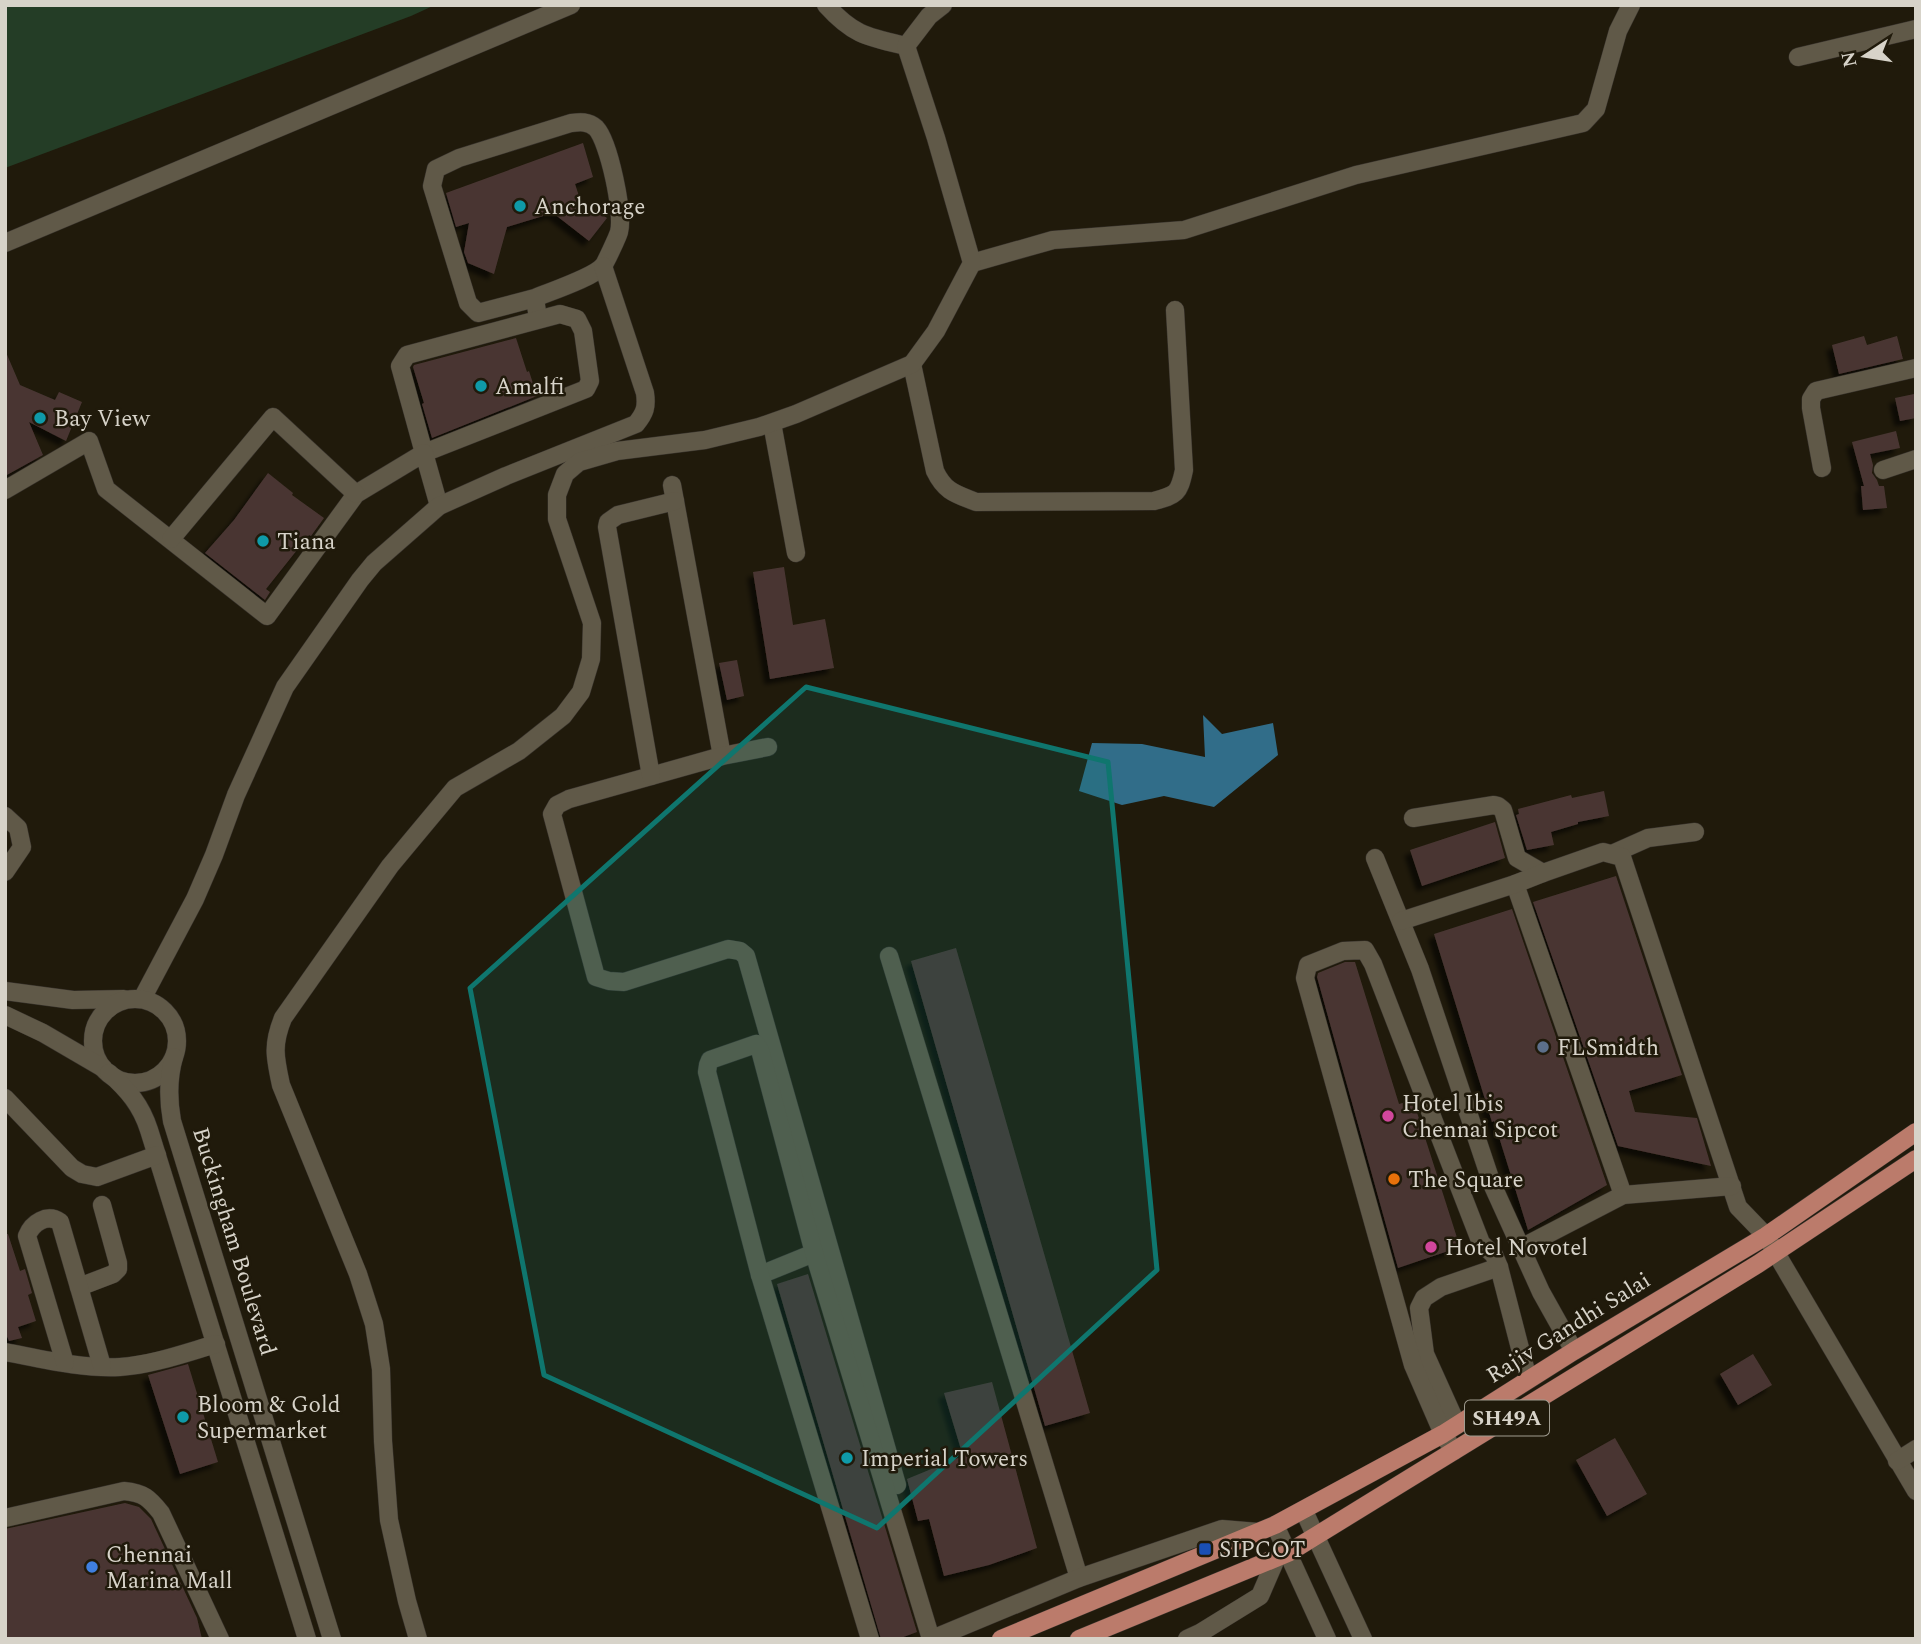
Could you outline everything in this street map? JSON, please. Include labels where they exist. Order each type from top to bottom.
[{"type":"main road","name":"Rajiv Gandhi Salai","points":[[1001,1639],[1275,1525],[1304,1510],[1450,1429],[1574,1350],[1766,1236],[1916,1132]]},
{"type":"main road","name":"Rajiv Gandhi Salai","points":[[1079,1639],[1282,1556],[1775,1252],[1916,1159]]},
{"type":"street","points":[[5,243],[571,5]]},
{"type":"street","points":[[825,5],[847,27],[866,37],[905,46]]},
{"type":"street","points":[[905,46],[929,16],[943,5]]},
{"type":"street","points":[[972,263],[1053,240],[1184,230],[1356,176],[1583,123],[1596,109],[1618,31],[1631,5]]},
{"type":"street","points":[[1797,57],[1916,29]]},
{"type":"street","points":[[418,1639],[389,1520],[383,1441],[382,1369],[374,1324],[358,1274],[281,1085],[275,1059],[276,1037],[283,1018],[390,866],[455,788],[519,751],[563,716],[581,692],[591,659],[592,623],[557,519],[557,495],[565,474],[579,462],[617,451],[705,440],[772,423],[912,364],[936,331],[972,263],[936,138],[905,46]]},
{"type":"street","points":[[585,121],[596,129],[607,150],[618,194],[620,232],[603,267],[534,298],[478,313],[468,303],[432,186],[436,169],[459,158],[585,121]]},
{"type":"street","points":[[307,1639],[145,1117],[126,1088],[107,1072],[98,1060],[94,1049],[95,1029],[99,1018],[107,1010],[118,1003],[136,999],[195,899],[236,795],[285,687],[374,563],[439,506],[636,424],[643,415],[647,406],[646,393],[603,267]]},
{"type":"street","points":[[534,298],[538,319]]},
{"type":"street","points":[[912,364],[935,471],[942,485],[954,494],[976,502],[1154,501],[1170,497],[1180,488],[1184,470],[1175,310]]},
{"type":"street","points":[[5,490],[89,441],[106,489],[267,616],[356,494],[424,453],[586,388],[590,380],[583,331],[577,319],[560,314],[538,319],[411,353],[402,361],[400,366],[424,453],[439,506]]},
{"type":"street","points":[[1822,468],[1811,408],[1811,398],[1816,391],[1916,368]]},
{"type":"street","points":[[171,539],[273,417],[356,494]]},
{"type":"street","points":[[772,423],[796,553]]},
{"type":"street","points":[[1883,470],[1916,459]]},
{"type":"street","points":[[651,776],[607,527],[608,522],[618,515],[673,493],[722,756]]},
{"type":"street","points":[[768,747],[722,756],[569,799],[557,805],[552,814],[596,977],[624,982],[728,949],[740,951],[746,956],[936,1638]]},
{"type":"street","points":[[1413,818],[1499,806],[1503,810],[1517,858],[1542,873]]},
{"type":"street","points":[[5,816],[18,828],[22,847],[5,872]]},
{"type":"street","points":[[1612,854],[1648,838],[1695,832]]},
{"type":"street","points":[[1401,921],[1603,852],[1622,857],[1738,1207],[1766,1236],[1916,1491]]},
{"type":"street","points":[[1375,859],[1420,969],[1492,1184],[1541,1292],[1574,1350]]},
{"type":"street","points":[[1515,884],[1623,1195]]},
{"type":"street","points":[[1450,1429],[1413,1365],[1305,978],[1308,965],[1343,951],[1365,950],[1373,964],[1481,1243],[1494,1255],[1499,1268],[1528,1379]]},
{"type":"street","points":[[890,956],[1079,1578]]},
{"type":"street","points":[[5,991],[74,1000],[136,999]]},
{"type":"street","name":"Buckingham Boulevard","points":[[136,999],[160,1007],[173,1023],[176,1043],[169,1083],[172,1121],[332,1639]]},
{"type":"street","points":[[5,1015],[54,1039],[122,1080],[142,1082],[161,1074],[173,1057]]},
{"type":"street","points":[[870,1639],[760,1275],[707,1072],[710,1060],[756,1044],[760,1050],[814,1253],[936,1638]]},
{"type":"street","points":[[5,1098],[72,1168],[82,1174],[97,1177],[157,1155]]},
{"type":"street","points":[[1521,1248],[1623,1195],[1732,1186]]},
{"type":"street","points":[[79,1287],[113,1274],[118,1269],[102,1205]]},
{"type":"street","points":[[65,1363],[27,1236],[30,1227],[50,1218],[60,1222],[102,1366]]},
{"type":"street","points":[[760,1275],[814,1253]]},
{"type":"street","points":[[1454,1451],[1450,1429],[1425,1354],[1419,1308],[1424,1298],[1441,1287],[1499,1268]]},
{"type":"street","points":[[5,1352],[65,1363],[118,1367],[137,1365],[216,1344]]},
{"type":"street","points":[[245,1437],[268,1430]]},
{"type":"street","points":[[1897,1461],[1916,1448]]},
{"type":"street","points":[[5,1518],[124,1491],[139,1492],[151,1500],[161,1513],[220,1639]]},
{"type":"street","points":[[1304,1510],[1363,1639]]},
{"type":"street","points":[[1275,1525],[1282,1556],[1327,1639]]},
{"type":"street","points":[[936,1638],[1079,1578],[1222,1529],[1258,1532]]},
{"type":"street","points":[[1197,1637],[1260,1596],[1282,1556]]},
{"type":"highlighted area","points":[[806,687],[1108,762],[1157,1270],[877,1528],[544,1375],[470,988]]},
{"type":"green space","points":[[5,5],[435,5],[5,168]]},
{"type":"water","points":[[1203,715],[1222,734],[1273,723],[1278,755],[1214,807],[1164,796],[1122,805],[1079,791],[1092,743],[1142,744],[1205,757]]},
{"type":"building","name":"Anchorage","points":[[583,143],[593,177],[575,184],[580,199],[607,218],[589,241],[553,213],[507,227],[494,274],[468,263],[464,252],[469,223],[456,227],[446,193]]},
{"type":"building","points":[[1864,336],[1867,345],[1897,336],[1903,359],[1839,374],[1832,345]]},
{"type":"building","name":"Amalfi","points":[[516,338],[537,396],[432,438],[414,365]]},
{"type":"building","name":"Bay View","points":[[5,350],[20,385],[55,400],[59,392],[82,402],[66,441],[29,422],[43,455],[5,476]]},
{"type":"building","points":[[1914,394],[1916,418],[1900,421],[1895,398]]},
{"type":"building","points":[[1896,431],[1900,448],[1870,454],[1872,473],[1879,486],[1884,486],[1887,508],[1863,510],[1861,486],[1864,486],[1852,442]]},
{"type":"building","name":"Tiana","points":[[268,473],[293,493],[292,495],[324,518],[266,589],[270,592],[265,600],[205,553],[234,520]]},
{"type":"building","points":[[784,567],[793,625],[825,619],[834,668],[770,679],[753,572]]},
{"type":"building","points":[[737,660],[744,696],[727,700],[719,663]]},
{"type":"building","points":[[1604,791],[1609,816],[1578,822],[1551,832],[1554,845],[1527,850],[1516,815],[1519,814],[1518,809],[1571,795],[1572,798]]},
{"type":"building","points":[[1495,822],[1505,858],[1422,886],[1410,850]]},
{"type":"building","points":[[1616,876],[1682,1075],[1629,1091],[1635,1112],[1697,1118],[1711,1166],[1618,1146],[1533,902]]},
{"type":"building","points":[[1512,909],[1607,1185],[1528,1230],[1434,934]]},
{"type":"building","points":[[956,948],[1090,1413],[1045,1426],[911,961]]},
{"type":"building","points":[[1345,962],[1355,962],[1399,1104],[1413,1100],[1460,1247],[1398,1268],[1317,977],[1318,973]]},
{"type":"building","points":[[5,1234],[8,1234],[20,1271],[25,1269],[32,1293],[28,1295],[36,1321],[18,1327],[22,1338],[9,1341],[5,1332]]},
{"type":"building","name":"Imperial Towers","points":[[808,1274],[917,1632],[898,1639],[881,1639],[777,1284]]},
{"type":"building","points":[[1753,1354],[1772,1385],[1738,1405],[1720,1374]]},
{"type":"building","name":"Bloom & Gold Supermarket","points":[[188,1364],[218,1462],[180,1474],[148,1375]]},
{"type":"building","points":[[992,1382],[1037,1548],[989,1565],[944,1576],[929,1519],[918,1521],[907,1479],[963,1456],[944,1393]]},
{"type":"building","points":[[1615,1438],[1647,1494],[1607,1516],[1576,1460]]},
{"type":"building","name":"Chennai Marina Mall","points":[[125,1503],[139,1507],[151,1519],[197,1618],[202,1639],[5,1639],[5,1529]]},
{"type":"place","name":"Anchorage","points":[[520,206]]},
{"type":"place","name":"Amalfi","points":[[481,386]]},
{"type":"place","name":"Bay View","points":[[40,418]]},
{"type":"place","name":"Tiana","points":[[263,541]]},
{"type":"place","name":"FLSmidth","points":[[1543,1047]]},
{"type":"place","name":"Hotel Ibis Chennai Sipcot","points":[[1388,1116]]},
{"type":"place","name":"The Square","points":[[1394,1179]]},
{"type":"place","name":"Hotel Novotel","points":[[1431,1247]]},
{"type":"place","name":"Bloom & Gold Supermarket","points":[[183,1417]]},
{"type":"place","name":"Imperial Towers","points":[[847,1458]]},
{"type":"place","name":"SIPCOT","points":[[1205,1549]]},
{"type":"place","name":"Chennai Marina Mall","points":[[92,1567]]}]
